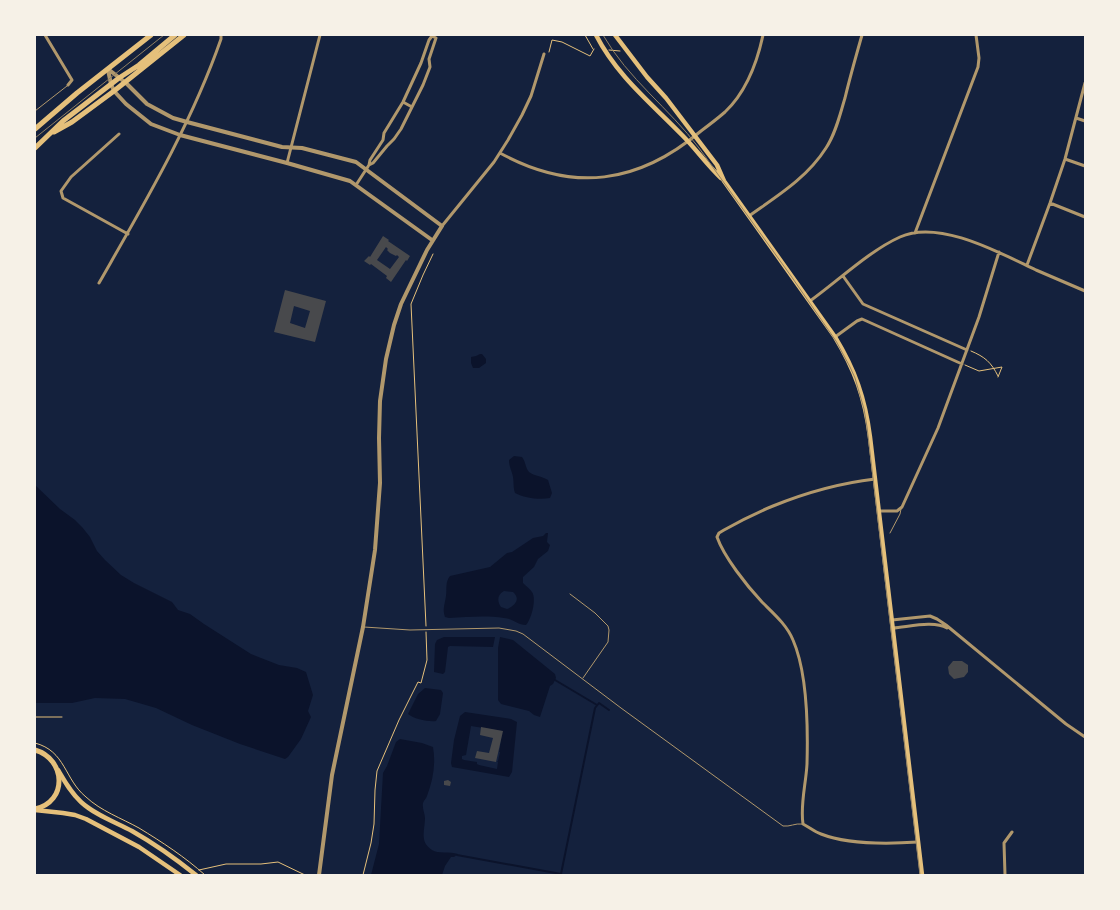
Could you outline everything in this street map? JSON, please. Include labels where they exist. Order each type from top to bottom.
[{"type":"main road","points":[[35,129],[77,93],[151,35]]},
{"type":"main road","points":[[35,148],[63,121],[139,65],[175,35]]},
{"type":"main road","points":[[51,133],[72,122],[126,83],[184,35]]},
{"type":"main road","points":[[596,35],[618,70],[688,141],[710,168],[724,181],[835,336],[853,369],[867,417],[922,875]]},
{"type":"main road","points":[[615,35],[717,165],[724,181]]},
{"type":"main road","points":[[35,750],[48,756],[54,762],[71,792],[83,804],[145,839],[196,875]]},
{"type":"main road","points":[[35,810],[46,805],[56,792],[59,785],[57,769]]},
{"type":"main road","points":[[35,810],[62,812],[86,819],[140,847],[180,875]]},
{"type":"street","points":[[45,35],[72,80],[68,85]]},
{"type":"street","points":[[100,283],[187,122],[210,70],[221,35]]},
{"type":"street","points":[[287,163],[320,35]]},
{"type":"street","points":[[500,153],[542,172],[568,177],[604,177],[635,171],[648,166],[668,155],[726,112],[742,90],[755,65],[763,35]]},
{"type":"street","points":[[749,216],[794,184],[826,148],[841,112],[862,35]]},
{"type":"street","points":[[915,233],[978,67],[976,35]]},
{"type":"street","points":[[356,185],[369,165],[373,163],[399,133],[430,67],[429,59],[436,38],[434,36],[429,40],[422,63],[369,165]]},
{"type":"street","points":[[319,875],[332,774],[371,584],[380,483],[380,401],[390,342],[401,304],[432,240],[463,199],[482,178],[516,127],[531,96],[544,54]]},
{"type":"street","points":[[422,63],[430,67]]},
{"type":"street","points":[[108,69],[126,83],[147,104],[173,118],[282,147],[318,151],[356,162],[442,226]]},
{"type":"street","points":[[108,69],[114,91],[126,104],[151,124],[180,135],[350,181],[432,240]]},
{"type":"street","points":[[1027,265],[1065,159],[1085,83]]},
{"type":"street","points":[[403,102],[412,107]]},
{"type":"street","points":[[1076,118],[1085,121]]},
{"type":"street","points":[[119,134],[71,177],[61,191],[63,198],[128,234]]},
{"type":"street","points":[[383,140],[389,143]]},
{"type":"street","points":[[1065,159],[1085,166]]},
{"type":"street","points":[[1050,203],[1085,217]]},
{"type":"street","points":[[810,301],[901,236],[929,232],[962,238],[999,252],[1085,291]]},
{"type":"street","points":[[879,511],[897,511],[901,509],[938,428],[979,317],[999,252]]},
{"type":"street","points":[[843,276],[863,304],[967,350]]},
{"type":"street","points":[[835,336],[862,319],[962,364]]},
{"type":"street","points":[[875,479],[806,494],[773,506],[724,530],[717,537],[741,576],[783,624],[792,637],[796,648],[804,690],[807,738],[801,812],[804,824],[820,834],[837,838],[888,844],[918,842]]},
{"type":"street","points":[[892,620],[930,616],[938,618],[1066,724],[1085,737]]},
{"type":"street","points":[[893,628],[938,624],[952,630]]},
{"type":"street","points":[[1004,875],[1004,843],[1012,832]]},
{"type":"lane","points":[[35,111],[68,85]]},
{"type":"lane","points":[[890,533],[901,509]]},
{"type":"lane","points":[[570,594],[595,613],[608,626],[609,630],[608,642],[582,678]]},
{"type":"lane","points":[[363,627],[410,630],[499,628],[516,630],[783,826],[788,827],[798,823],[804,824]]},
{"type":"path","points":[[544,54],[549,52],[552,40],[562,42],[590,56],[594,49],[585,35]]},
{"type":"path","points":[[363,875],[371,843],[377,772],[409,699],[418,682],[421,683],[427,660],[411,304],[433,254]]},
{"type":"path","points":[[962,364],[979,371],[994,368],[984,357],[967,350]]},
{"type":"path","points":[[35,717],[62,716]]},
{"type":"path","points":[[35,743],[43,745],[57,755],[77,789],[92,803],[138,828]]},
{"type":"path","points":[[206,868],[226,864],[278,862],[304,875]]},
{"type":"water","points":[[480,354],[486,359],[486,363],[479,368],[473,368],[471,357]]},
{"type":"water","points":[[514,456],[522,457],[529,472],[548,480],[552,493],[550,498],[532,498],[515,493],[509,465],[509,460]]},
{"type":"water","points":[[35,485],[82,527],[97,551],[121,575],[172,602],[178,610],[190,614],[251,654],[279,665],[297,668],[306,672],[313,695],[308,711],[311,717],[301,739],[288,757],[285,759],[240,744],[156,708],[125,699],[95,698],[72,703],[35,703]]},
{"type":"water","points":[[548,533],[547,542],[550,545],[548,551],[538,559],[534,567],[523,577],[523,583],[532,592],[534,599],[531,614],[526,625],[497,617],[445,617],[447,583],[450,576],[490,567],[507,553],[512,552],[533,538]],"holes":[[[504,591],[513,592],[517,597],[515,604],[507,609],[501,607],[498,600],[500,594]]]},
{"type":"water","points":[[444,637],[495,637],[493,647],[448,647],[445,672],[443,674],[434,672],[435,644],[437,640]]},
{"type":"water","points":[[500,637],[513,640],[555,674],[556,678],[550,686],[540,717],[529,711],[501,704],[498,700],[498,648]]},
{"type":"water","points":[[425,688],[441,690],[443,693],[440,714],[436,721],[421,720],[408,714],[418,694]]},
{"type":"water","points":[[465,712],[511,719],[517,722],[512,772],[509,777],[452,767],[454,740],[460,716]],"holes":[[[471,726],[502,731],[497,769],[462,759],[462,756],[466,755]]]},
{"type":"water","points":[[400,739],[433,747],[434,766],[432,778],[427,796],[423,802],[425,818],[424,840],[432,850],[458,854],[451,857],[442,875],[371,875],[379,844],[383,773],[396,742]]},
{"type":"building","points":[[383,236],[410,256],[391,282],[386,278],[387,276],[364,261],[370,257]],"holes":[[[386,247],[390,253],[399,257],[390,269],[377,260]]]},
{"type":"building","points":[[285,290],[326,301],[315,342],[274,332]],"holes":[[[294,306],[310,311],[305,328],[290,323]]]},
{"type":"building","points":[[953,661],[962,661],[968,665],[968,672],[964,677],[954,679],[949,674],[948,667]]},
{"type":"building","points":[[481,727],[503,731],[496,762],[475,758],[477,751],[489,753],[493,738],[480,735]]},
{"type":"building","points":[[448,780],[451,782],[450,786],[444,785],[444,781]]},
{"type":"waterway","points":[[555,680],[597,705]]},
{"type":"waterway","points":[[457,855],[561,874],[595,708],[599,703],[609,710]]},
{"type":"tram line","points":[[35,138],[164,35]]},
{"type":"tram line","points":[[603,35],[624,66],[699,148],[836,341],[855,378],[867,427],[920,875]]}]
